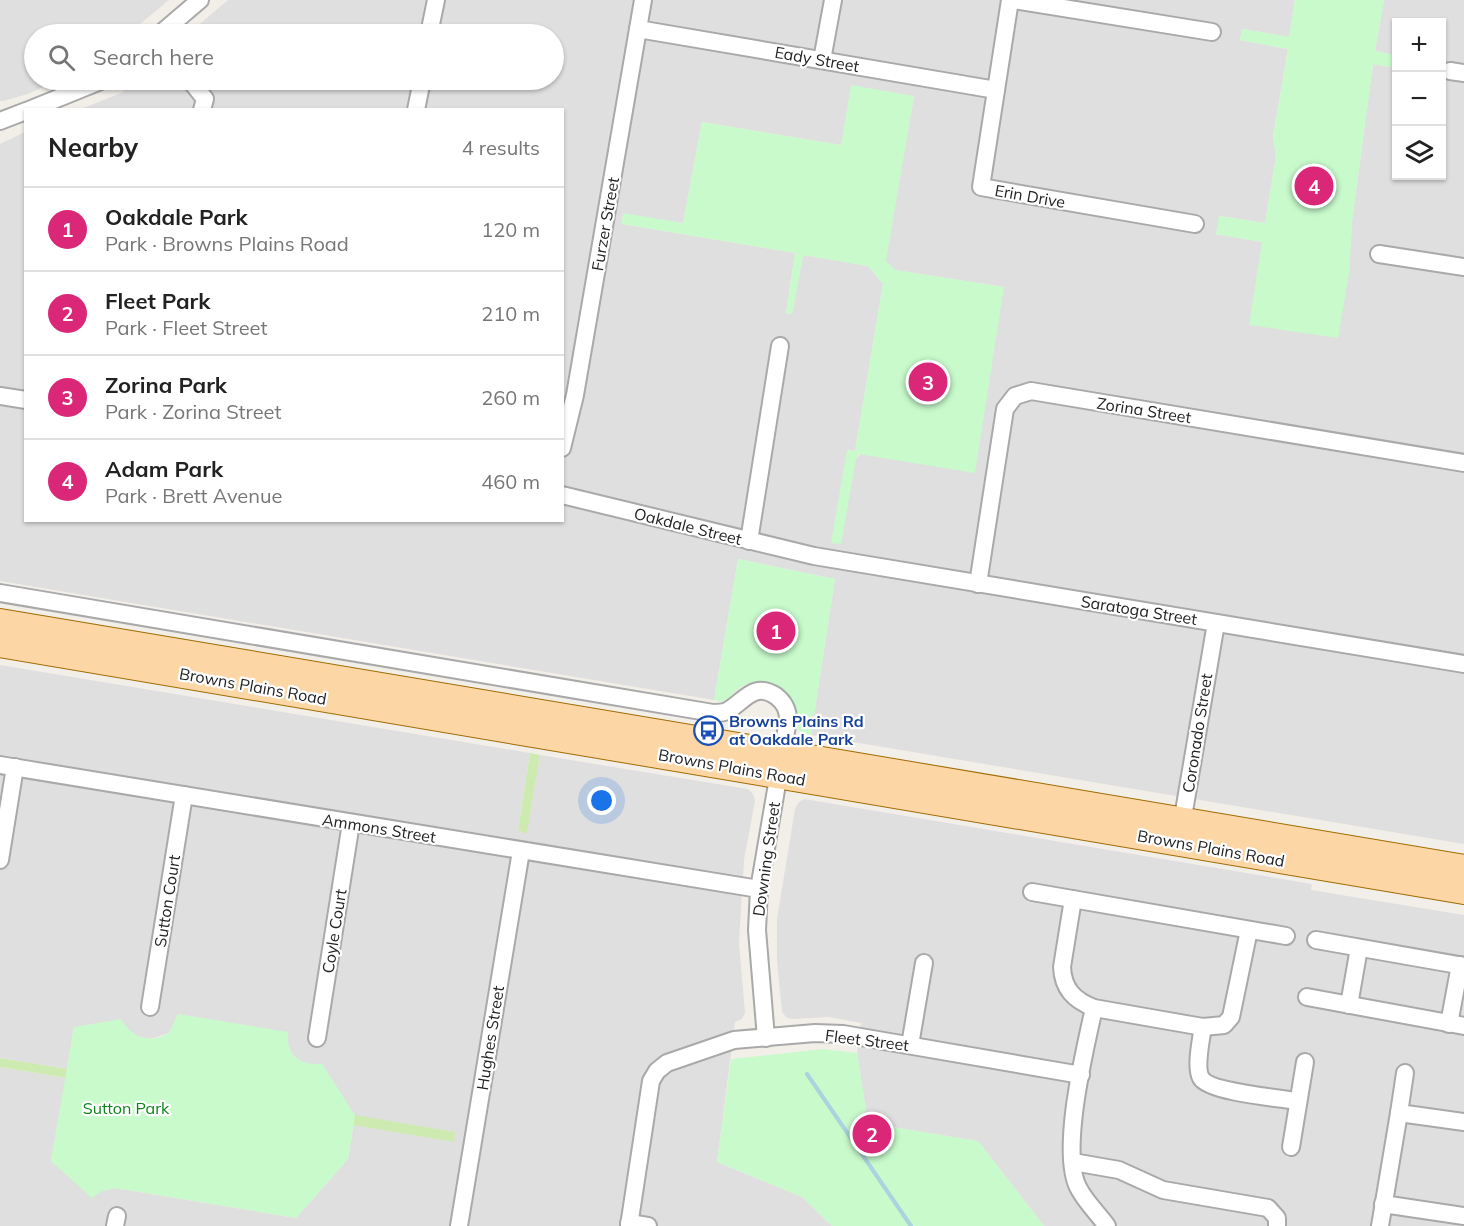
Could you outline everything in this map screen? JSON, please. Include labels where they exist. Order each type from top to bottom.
[{"type":"main road","name":"Browns Plains Road","points":[[0,622],[781,764]]},
{"type":"main road","name":"Browns Plains Road","points":[[0,644],[781,764],[1181,831],[1464,868]]},
{"type":"main road","name":"Browns Plains Road","points":[[1181,831],[1464,891]]},
{"type":"street","points":[[172,24],[200,0]]},
{"type":"street","points":[[431,24],[435,0]]},
{"type":"street","name":"Furzer Street","points":[[564,440],[575,395],[643,0]]},
{"type":"street","points":[[822,60],[833,0]]},
{"type":"street","points":[[1012,0],[1212,32]]},
{"type":"street","name":"Erin Drive","points":[[1012,0],[981,187],[1195,224]]},
{"type":"street","name":"Eady Street","points":[[638,29],[996,90]]},
{"type":"street","points":[[32,108],[78,90]]},
{"type":"street","points":[[198,90],[205,99],[203,108]]},
{"type":"street","points":[[416,108],[420,90]]},
{"type":"street","points":[[0,121],[24,111]]},
{"type":"street","points":[[1379,254],[1464,267]]},
{"type":"street","points":[[749,541],[780,346]]},
{"type":"street","name":"Zorina Street","points":[[978,584],[1005,408],[1015,396],[1031,391],[1464,463]]},
{"type":"street","points":[[0,396],[24,400]]},
{"type":"street","name":"Oakdale Street","points":[[564,495],[814,556]]},
{"type":"street","name":"Saratoga Street","points":[[814,556],[1464,664]]},
{"type":"street","name":"Browns Plains Road","points":[[0,593],[705,712],[723,713],[753,692],[767,691],[782,700],[787,707],[789,720],[781,764]]},
{"type":"street","name":"Coronado Street","points":[[1181,831],[1215,623]]},
{"type":"street","name":"Downing Street","points":[[766,1038],[757,930],[759,889],[781,764]]},
{"type":"street","points":[[0,860],[8,766]]},
{"type":"street","name":"Ammons Street","points":[[8,766],[759,889]]},
{"type":"street","name":"Sutton Court","points":[[150,1007],[184,795]]},
{"type":"street","name":"Coyle Court","points":[[316,1038],[351,823]]},
{"type":"street","name":"Hughes Street","points":[[459,1226],[521,851]]},
{"type":"street","points":[[1032,892],[1286,936]]},
{"type":"street","points":[[1073,899],[1062,979],[1070,993],[1082,1003],[1094,1008],[1203,1027],[1224,1025],[1231,1017],[1242,975],[1249,930]]},
{"type":"street","points":[[1307,998],[1457,1025],[1462,965],[1316,940]]},
{"type":"street","points":[[1349,1005],[1359,948]]},
{"type":"street","points":[[910,1046],[924,963]]},
{"type":"street","points":[[1094,1008],[1072,1126],[1071,1151],[1078,1188],[1107,1226]]},
{"type":"street","points":[[1203,1027],[1198,1067],[1200,1077],[1207,1085],[1298,1101]]},
{"type":"street","name":"Fleet Street","points":[[629,1224],[651,1082],[657,1071],[667,1063],[734,1040],[843,1034],[1081,1075]]},
{"type":"street","points":[[1291,1147],[1305,1062]]},
{"type":"street","points":[[1380,1226],[1405,1073]]},
{"type":"street","points":[[1399,1113],[1464,1122]]},
{"type":"street","points":[[1072,1162],[1119,1170],[1163,1190],[1268,1208],[1277,1218],[1277,1226]]},
{"type":"street","points":[[1383,1203],[1464,1216]]},
{"type":"street","points":[[629,1224],[648,1226]]},
{"type":"shaded area","points":[[0,0],[169,0],[140,24],[24,24],[24,90],[37,90],[0,101]]},
{"type":"shaded area","points":[[228,0],[1295,0],[1289,37],[1242,29],[1240,40],[1288,49],[1273,136],[1276,157],[1265,223],[1220,216],[1216,234],[1262,242],[1349,274],[1352,221],[1373,64],[1392,67],[1392,180],[1446,180],[1446,18],[1392,18],[1392,54],[1375,51],[1384,0],[1464,0],[1464,844],[811,735],[835,579],[738,559],[714,700],[0,581],[0,144],[24,132],[24,522],[564,522],[564,108],[84,108],[124,90],[564,90],[564,24],[200,24]],"holes":[[[914,96],[885,261],[895,270],[1004,287],[856,459],[847,450],[855,451],[883,284],[868,266],[803,255],[792,314],[786,313],[795,253],[622,224],[623,214],[683,223],[702,122],[841,145]]]},
{"type":"shaded area","points":[[0,665],[530,753],[518,831],[527,832],[540,755],[748,789],[755,801],[744,860],[739,943],[745,1013],[742,1019],[735,1022],[717,1162],[802,1197],[832,1226],[0,1226],[0,1067],[66,1078],[51,1161],[102,1191],[115,1188],[296,1218],[348,1159],[355,1116],[309,1065],[299,1061],[292,1054],[287,1042],[288,1032],[174,1026],[169,1033],[150,1039],[136,1036],[127,1029],[74,1027],[67,1069],[0,1058]]},
{"type":"shaded area","points":[[804,799],[1312,884],[1311,890],[1464,915],[1464,1226],[1044,1226],[978,1141],[868,1123],[857,1053],[861,1023],[829,1017],[794,1019],[787,1018],[782,1012],[777,961],[777,919],[795,809]]},
{"type":"green space","points":[[1295,0],[1384,0],[1375,51],[1392,54],[1392,67],[1373,64],[1352,221],[1349,274],[1338,338],[1249,325],[1262,242],[1216,234],[1219,216],[1265,223],[1276,157],[1273,137],[1288,49],[1240,40],[1242,29],[1289,37]]},
{"type":"green space","points":[[851,85],[914,96],[886,261],[895,270],[1004,287],[975,473],[859,454],[856,459],[841,544],[831,543],[847,450],[855,451],[883,284],[868,266],[803,255],[792,314],[786,313],[795,253],[622,224],[623,213],[683,223],[702,122],[841,145]]},
{"type":"green space","points":[[738,559],[835,579],[811,735],[798,730],[791,700],[782,690],[775,687],[757,683],[749,684],[738,689],[725,702],[714,700]]},
{"type":"green space","points":[[530,753],[540,755],[527,833],[518,831]]},
{"type":"green space","name":"Sutton Park","points":[[178,1014],[288,1032],[289,1047],[292,1053],[301,1061],[322,1064],[355,1115],[348,1159],[296,1218],[115,1188],[102,1191],[92,1198],[51,1161],[74,1027],[121,1019],[125,1026],[136,1035],[155,1038],[169,1033]]},
{"type":"green space","points":[[823,1049],[857,1053],[868,1123],[978,1141],[1044,1226],[832,1226],[802,1197],[717,1162],[731,1059]]},
{"type":"green space","points":[[0,1058],[67,1069],[66,1078],[0,1067]]},
{"type":"green space","points":[[355,1115],[455,1132],[454,1142],[353,1125]]},
{"type":"waterway","points":[[807,1074],[911,1226]]},
{"type":"place","name":"Adam Park","points":[[1314,186]]},
{"type":"place","name":"Zorina Park","points":[[928,382]]},
{"type":"place","name":"Oakdale Park","points":[[776,631]]},
{"type":"place","name":"Browns Plains Rd at Oakdale Park","points":[[708,730]]},
{"type":"place","name":"Fleet Park","points":[[872,1134]]}]
